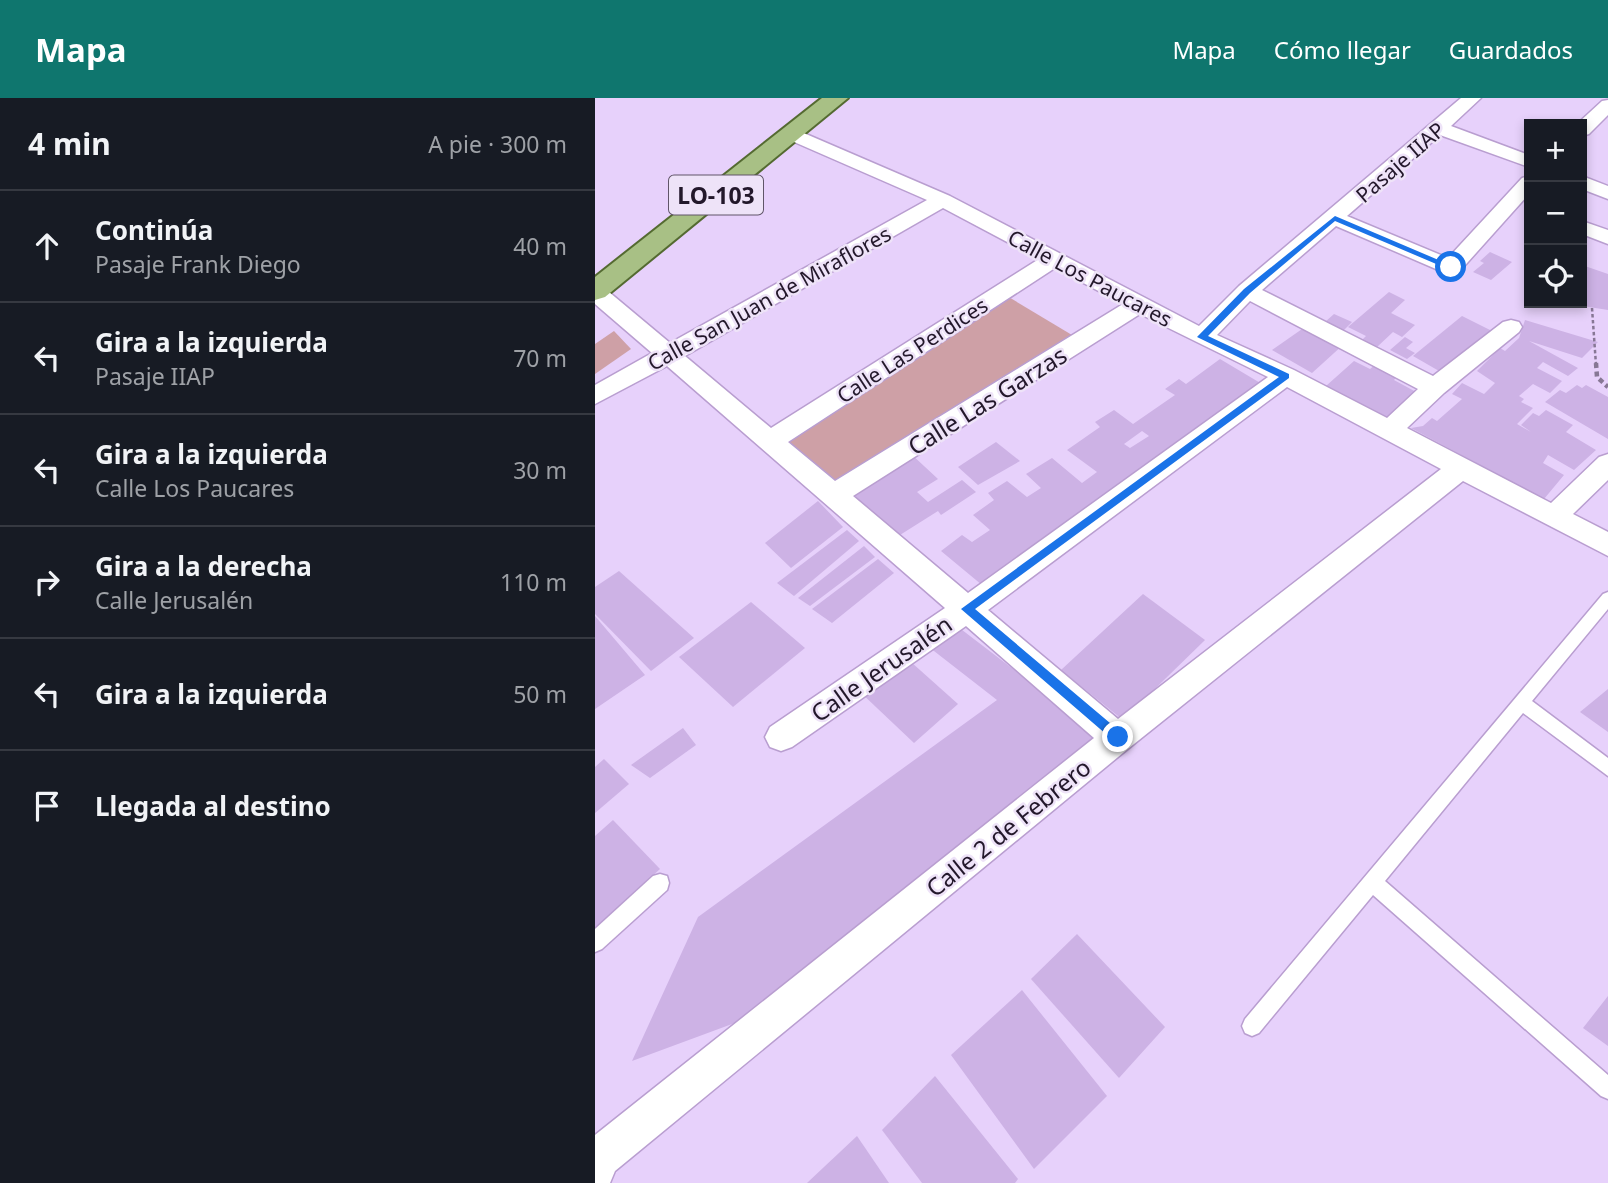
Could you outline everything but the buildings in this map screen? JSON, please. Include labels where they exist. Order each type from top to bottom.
[{"type":"main road","name":"LO-103","points":[[595,291],[836,98]]},
{"type":"street","name":"Pasaje IIAP","points":[[1202,337],[1247,291],[1472,98]]},
{"type":"street","points":[[1587,125],[1608,105]]},
{"type":"street","points":[[1439,128],[1524,158]]},
{"type":"street","name":"Calle Los Paucares","points":[[792,134],[943,200],[1202,337],[1286,376],[1608,545]]},
{"type":"street","points":[[1587,184],[1608,193]]},
{"type":"street","name":"Calle San Juan de Miraflores","points":[[595,396],[943,200]]},
{"type":"street","points":[[1335,218],[1451,267],[1521,203]]},
{"type":"street","points":[[1587,230],[1608,238]]},
{"type":"street","name":"Calle Las Perdices","points":[[770,441],[1054,259]]},
{"type":"street","points":[[595,291],[1118,737]]},
{"type":"street","points":[[1247,291],[1435,387]]},
{"type":"street","name":"Calle Las Garzas","points":[[834,495],[1140,304]]},
{"type":"street","points":[[1390,430],[1435,387],[1511,327]]},
{"type":"street","name":"Calle Jerusalén","points":[[781,737],[967,609],[1286,376]]},
{"type":"street","points":[[1555,515],[1586,482],[1608,464]]},
{"type":"street","name":"Calle 2 de Febrero","points":[[595,1169],[600,1157],[1118,737],[1461,468]]},
{"type":"lane","points":[[1252,1026],[1608,598]]},
{"type":"lane","points":[[1521,702],[1608,768]]},
{"type":"lane","points":[[1371,881],[1608,1089]]},
{"type":"lane","points":[[595,942],[660,883]]},
{"type":"path","points":[[1592,308],[1597,377],[1608,387]]},
{"type":"shaded area","points":[[1007,296],[1077,338],[838,487],[780,438]]},
{"type":"shaded area","points":[[614,331],[631,349],[595,374],[595,344]]},
{"type":"route","points":[[1118,737],[967,609],[1286,376],[1202,337],[1247,291],[1335,218],[1451,267]]}]
